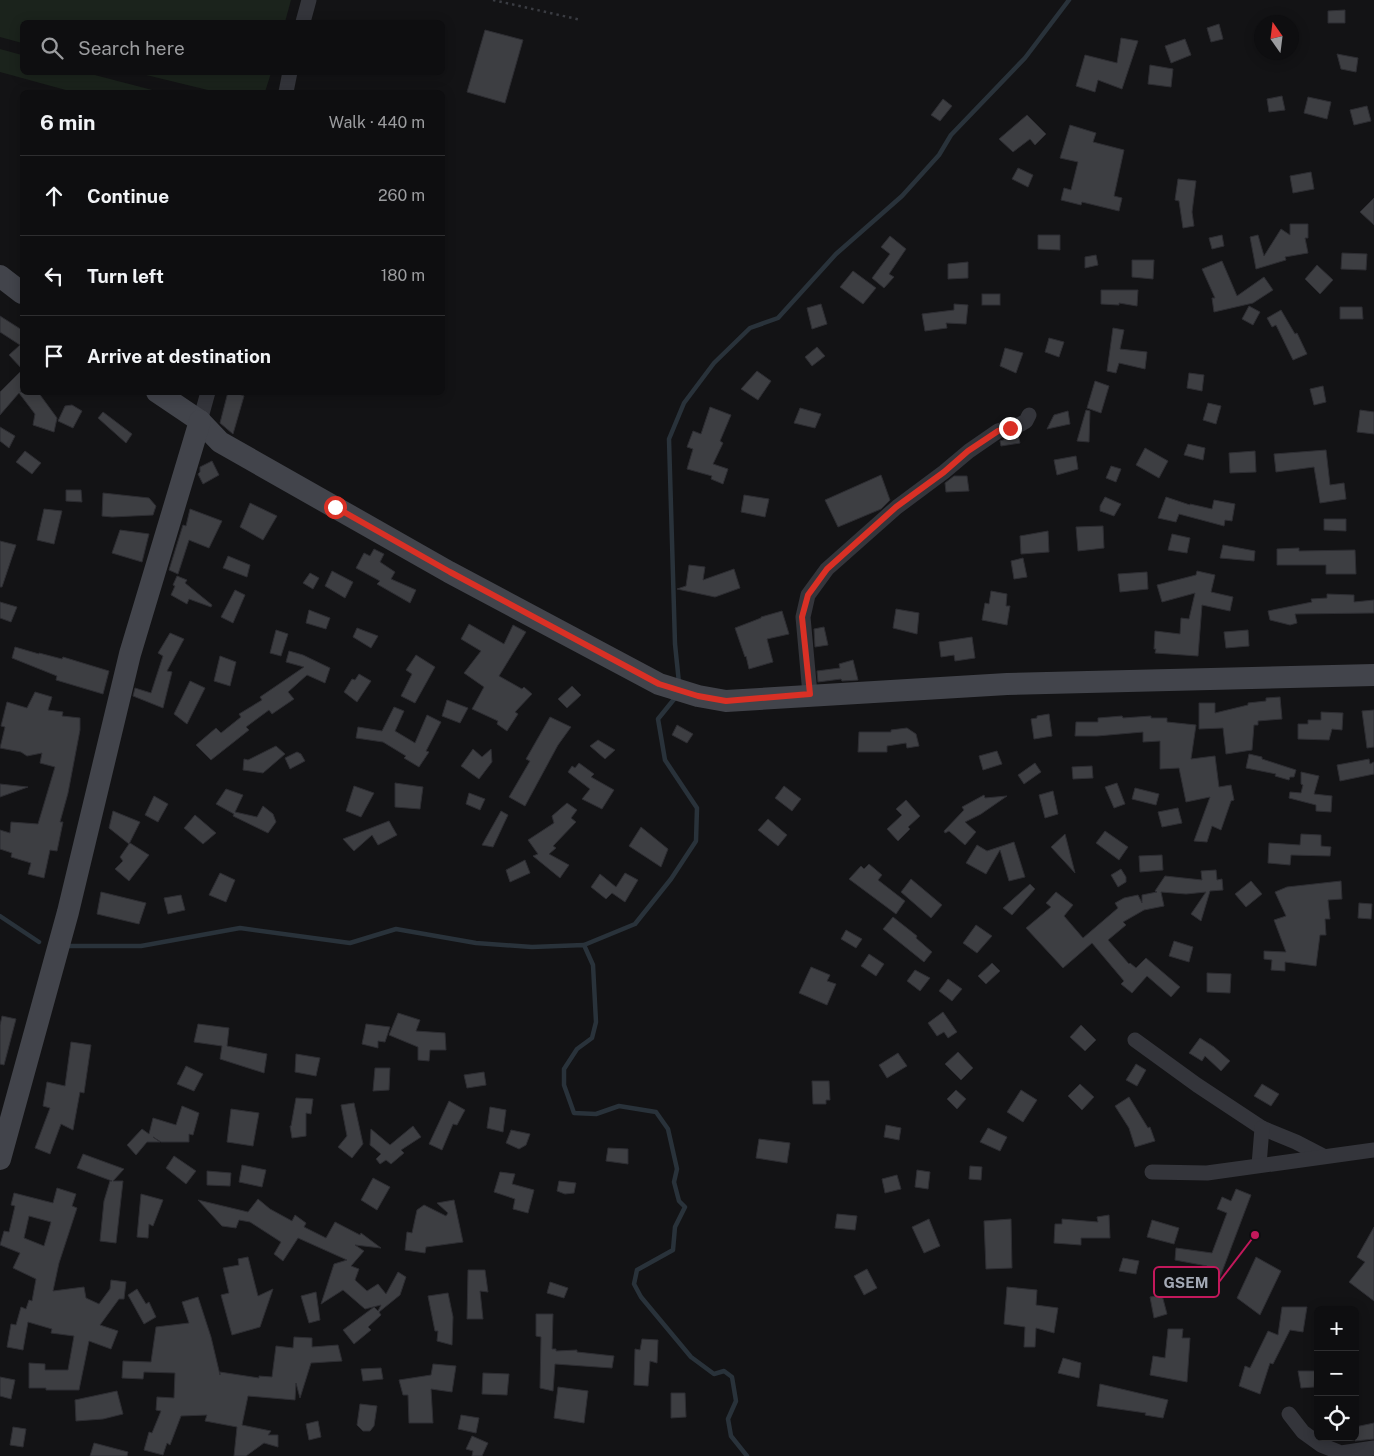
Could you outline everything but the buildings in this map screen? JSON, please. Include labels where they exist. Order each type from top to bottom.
[{"type":"main road","points":[[0,276],[20,291]]},
{"type":"main road","points":[[161,395],[200,421],[220,442],[450,572],[659,684],[698,696],[726,701],[810,694],[1007,684],[1374,675]]},
{"type":"main road","points":[[0,1159],[68,912],[130,654],[200,421]]},
{"type":"street","points":[[304,20],[309,0]]},
{"type":"street","points":[[286,90],[289,75]]},
{"type":"street","points":[[200,421],[207,395]]},
{"type":"street","points":[[810,694],[802,617],[808,595],[827,569],[896,507],[944,472],[968,451],[998,431],[1021,424],[1026,421],[1029,415]]},
{"type":"street","points":[[1135,1040],[1197,1085],[1262,1128],[1323,1156]]},
{"type":"street","points":[[1259,1165],[1262,1128]]},
{"type":"street","points":[[1152,1172],[1207,1173],[1374,1150]]},
{"type":"street","points":[[1289,1414],[1303,1432],[1321,1445],[1341,1453],[1374,1448]]},
{"type":"path","points":[[493,0],[581,20]]},
{"type":"shaded area","points":[[0,0],[291,0],[286,20],[20,20],[20,42],[0,37]]},
{"type":"shaded area","points":[[0,49],[20,54],[20,75],[95,75],[152,90],[66,90],[0,72]]},
{"type":"shaded area","points":[[146,75],[270,75],[266,90],[208,90]]},
{"type":"waterway","points":[[679,683],[675,644],[669,439],[684,403],[714,363],[750,328],[778,318],[836,254],[902,196],[939,155],[951,135],[1025,58],[1069,0]]},
{"type":"waterway","points":[[584,945],[635,924],[671,879],[696,841],[697,808],[665,760],[658,719],[675,698]]},
{"type":"waterway","points":[[0,916],[39,942]]},
{"type":"waterway","points":[[66,946],[141,946],[240,928],[350,943],[396,929],[476,943],[532,947],[584,945],[593,965],[596,1022],[592,1038],[577,1049],[564,1069],[564,1085],[574,1113],[596,1114],[619,1106],[656,1112],[668,1129],[677,1169],[674,1182],[679,1201],[685,1207],[675,1227],[673,1250],[637,1270],[634,1284],[641,1297],[691,1357],[714,1374],[724,1371],[732,1377],[736,1401],[728,1419],[731,1436],[747,1456]]},
{"type":"place","name":"GSEM","points":[[1255,1235]]},
{"type":"route","points":[[335,507],[450,572],[659,684],[698,696],[726,701],[810,694],[802,617],[808,595],[827,569],[896,507],[944,472],[968,451],[998,431],[1010,428]]}]
